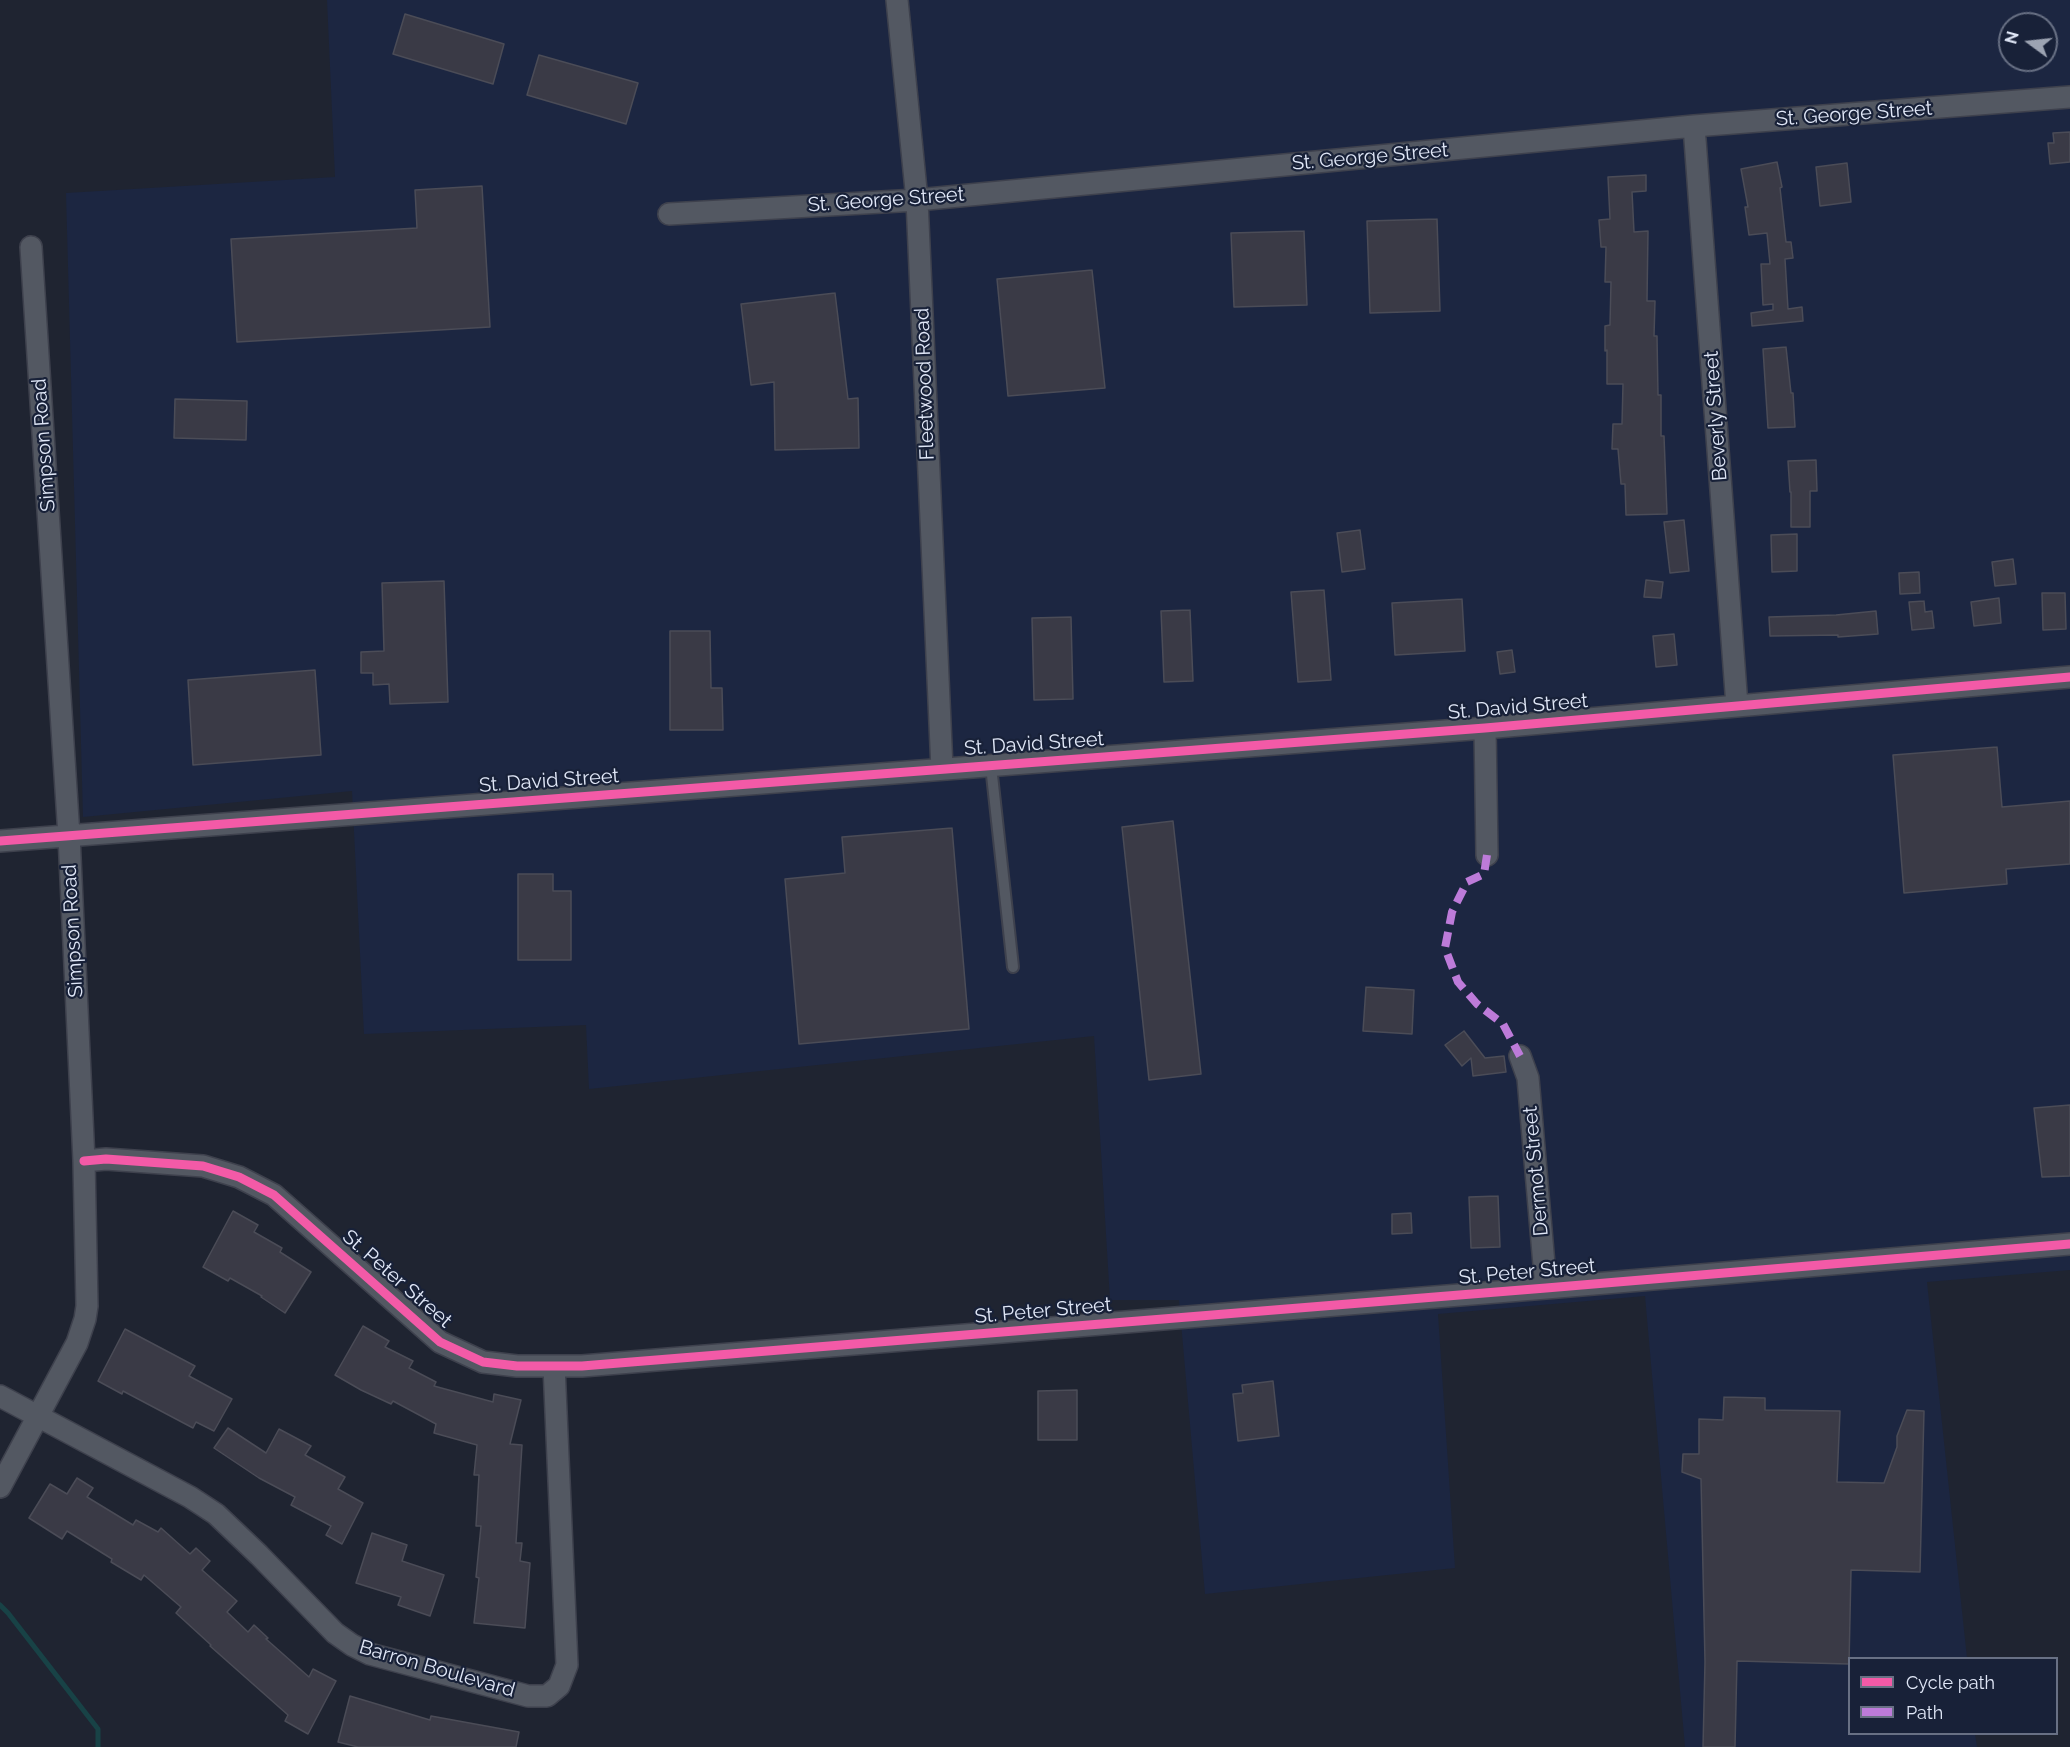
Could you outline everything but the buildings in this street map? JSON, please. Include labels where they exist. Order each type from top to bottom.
[{"type":"street","name":"Fleetwood Road","points":[[897,0],[917,200],[942,769]]},
{"type":"street","name":"St. George Street","points":[[669,214],[917,200],[1694,126],[2070,97]]},
{"type":"street","name":"Beverly Street","points":[[1694,126],[1737,706]]},
{"type":"street","name":"Simpson Road","points":[[0,1487],[77,1342],[86,1319],[87,1295],[84,1161],[69,836],[31,247]]},
{"type":"street","name":"St. David Street","points":[[0,841],[1485,728],[2070,677]]},
{"type":"street","points":[[1485,728],[1487,855]]},
{"type":"street","name":"Dermot Street","points":[[1520,1056],[1528,1078],[1546,1288]]},
{"type":"street","name":"St. Peter Street","points":[[84,1161],[106,1159],[203,1166],[239,1177],[274,1196],[440,1342],[483,1362],[517,1366],[582,1366],[2070,1244]]},
{"type":"street","name":"Barron Boulevard","points":[[0,1396],[190,1497],[216,1514],[335,1633],[352,1645],[370,1654],[528,1696],[547,1696],[559,1686],[567,1665],[554,1366]]},
{"type":"lane","points":[[991,766],[1013,967]]},
{"type":"shaded area","points":[[327,0],[2070,0],[2070,1270],[1927,1282],[1967,1657],[1848,1657],[1848,1735],[1975,1735],[1977,1747],[1685,1747],[1645,1296],[1438,1314],[1455,1568],[1205,1594],[1179,1300],[1110,1300],[1094,1036],[589,1089],[586,1025],[364,1034],[352,791],[83,817],[66,193],[335,177]]},
{"type":"waterway","points":[[0,1605],[98,1729],[98,1747]]},
{"type":"marked path","points":[[1487,855],[1484,874],[1467,882],[1452,912],[1445,948],[1458,982],[1477,1004],[1503,1024],[1520,1056]]},
{"type":"cycle path","points":[[0,841],[1485,728],[2070,677]]},
{"type":"cycle path","points":[[84,1161],[106,1159],[203,1166],[239,1177],[274,1195],[440,1342],[483,1362],[517,1366],[582,1366],[2070,1244]]}]
